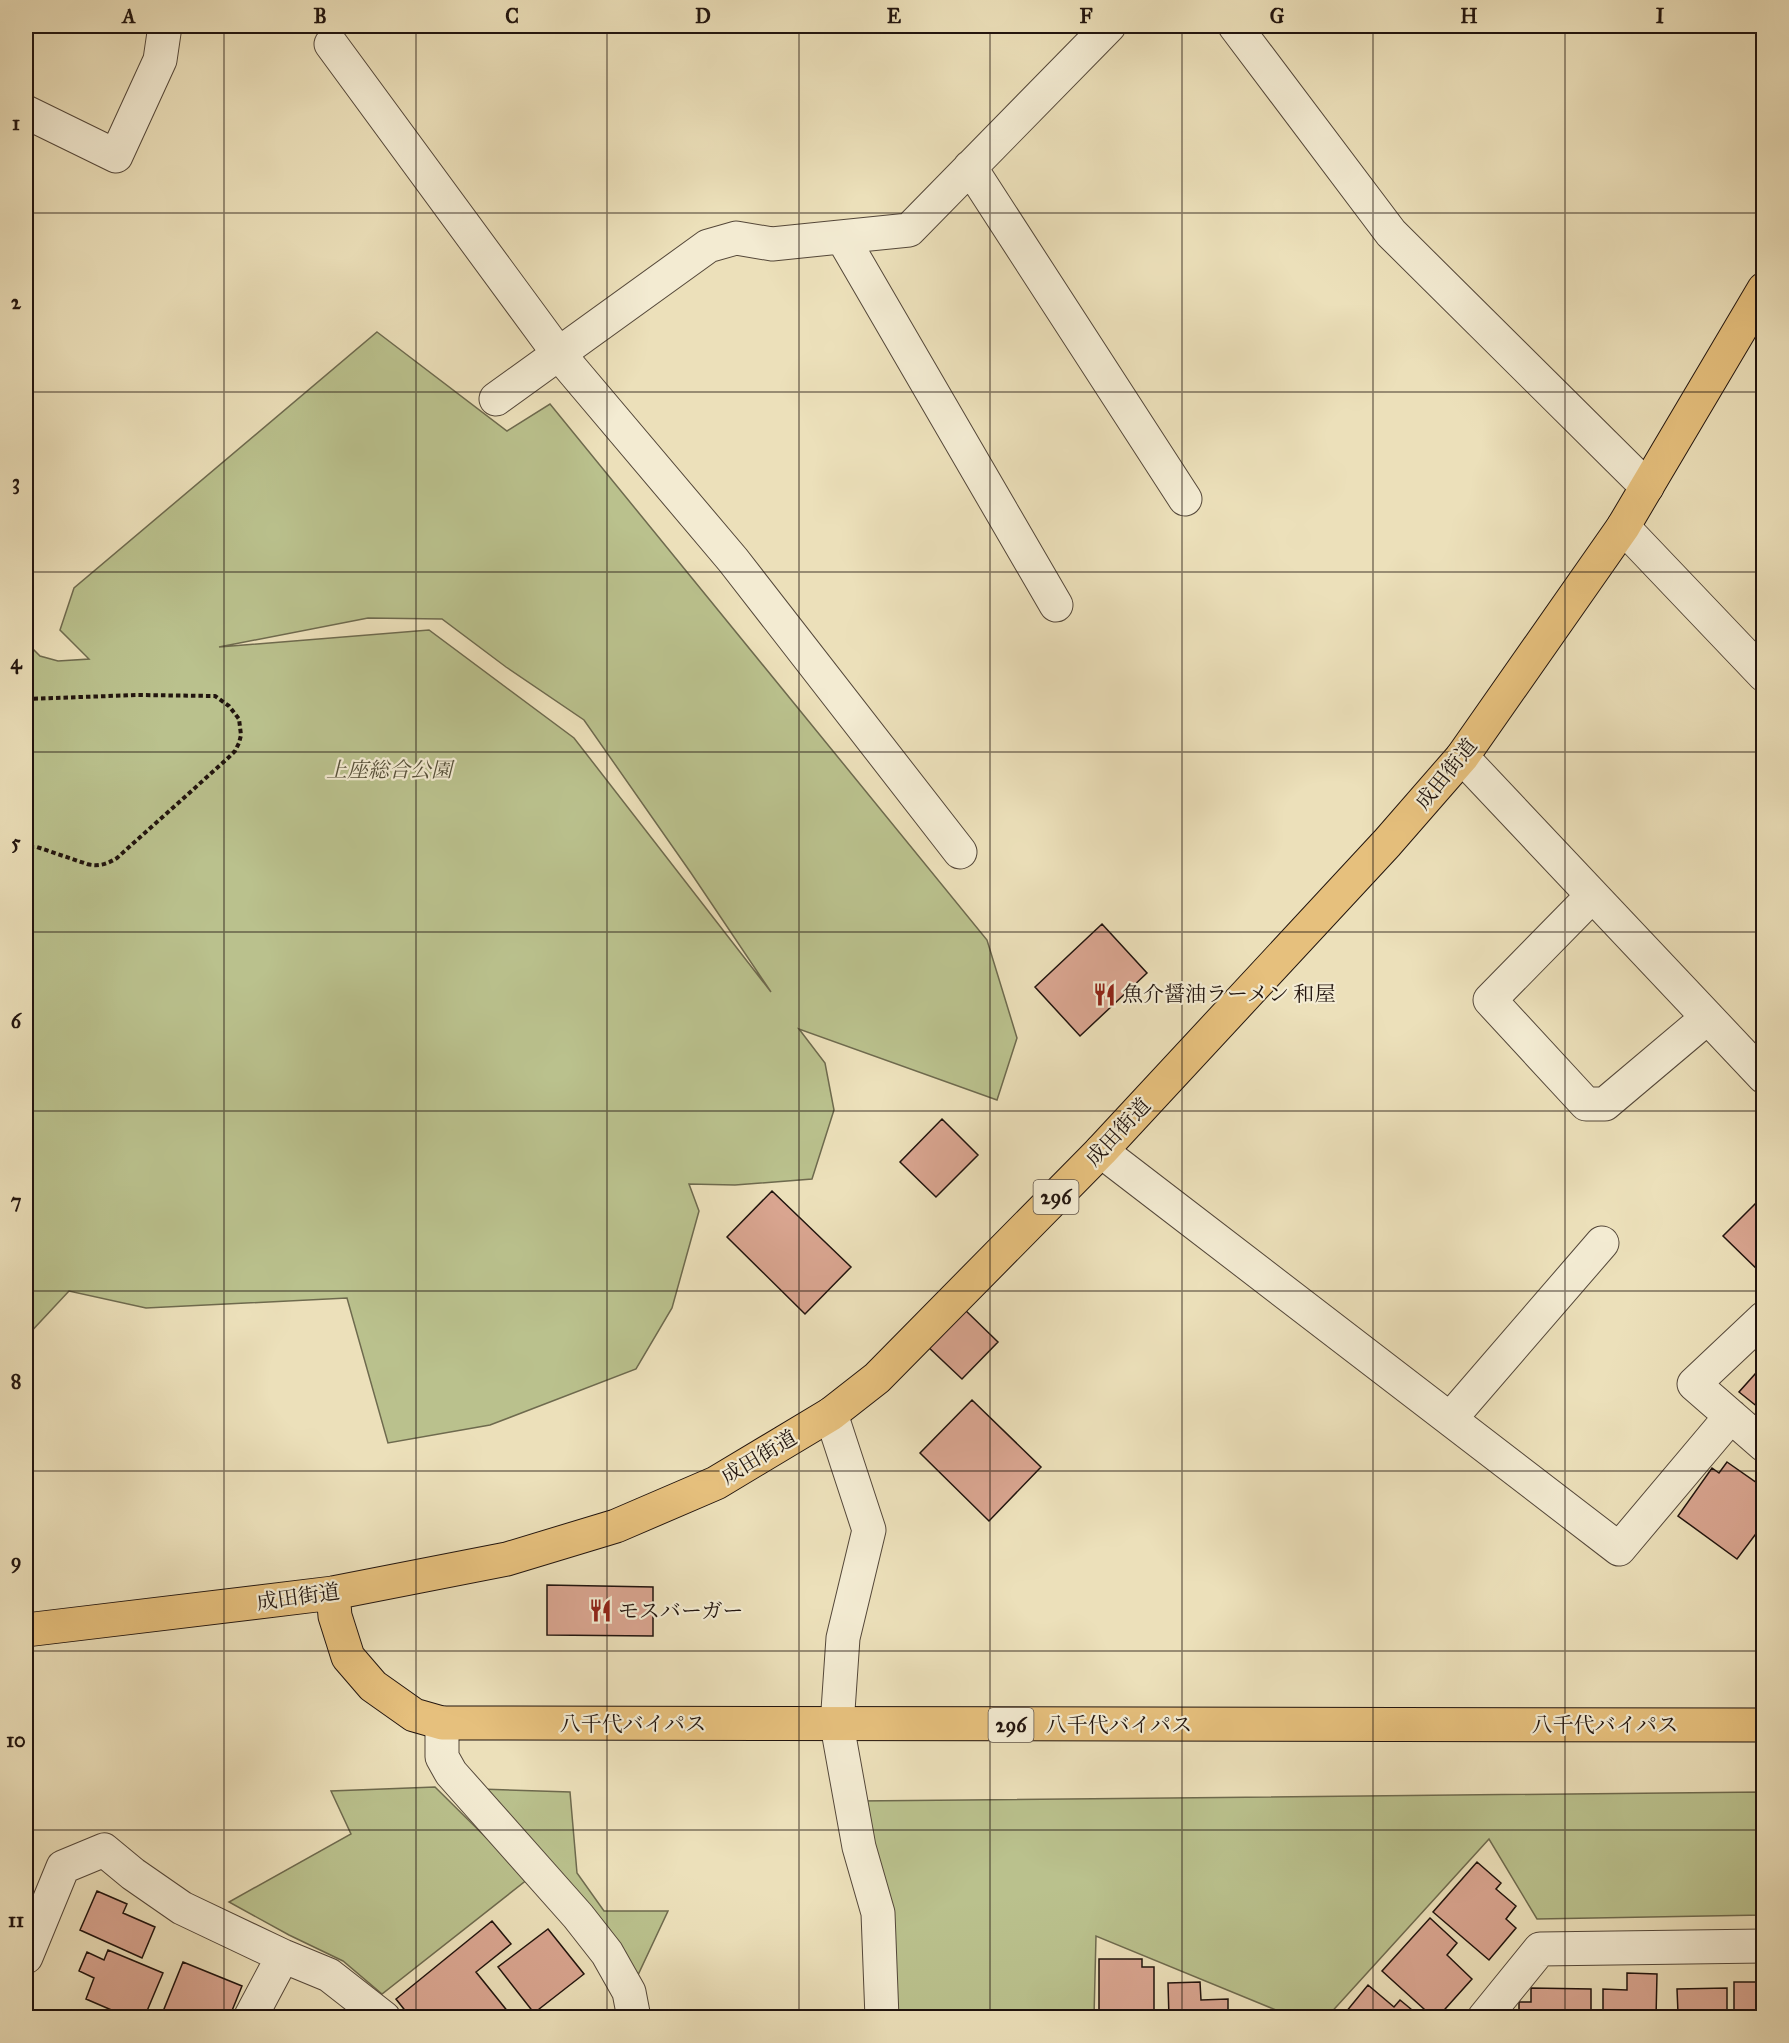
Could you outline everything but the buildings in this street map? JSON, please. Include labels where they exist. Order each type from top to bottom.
[{"type":"highway","name":"成田街道","points":[[26,1630],[333,1593],[507,1559],[616,1526],[716,1483],[831,1414],[877,1378],[1101,1151],[1387,843],[1462,758],[1623,527],[1764,289]]},
{"type":"highway","name":"八千代バイパス","points":[[333,1593],[335,1616],[348,1657],[373,1686],[414,1715],[442,1723],[1764,1725]]},
{"type":"street","points":[[26,112],[116,156],[160,60],[165,26]]},
{"type":"street","points":[[496,399],[708,246],[736,238],[772,244],[909,230],[1109,26]]},
{"type":"street","points":[[1235,26],[1391,233],[1647,487]]},
{"type":"street","points":[[331,44],[558,353],[733,560],[960,852]]},
{"type":"street","points":[[970,167],[1185,500]]},
{"type":"street","points":[[842,237],[1056,605]]},
{"type":"street","points":[[1623,527],[1764,675]]},
{"type":"street","points":[[1462,758],[1764,1077]]},
{"type":"street","points":[[1593,896],[1490,1000],[1587,1104],[1605,1104],[1707,1018]]},
{"type":"street","points":[[1101,1151],[1619,1549],[1731,1416]]},
{"type":"street","points":[[1450,1419],[1602,1244]]},
{"type":"street","points":[[1764,1318],[1694,1384],[1764,1445]]},
{"type":"street","points":[[831,1414],[869,1530],[843,1638],[837,1725],[859,1847],[878,1913],[882,2018]]},
{"type":"street","points":[[442,1723],[442,1757],[451,1773],[578,1916],[607,1953],[629,1992],[634,2018]]},
{"type":"street","points":[[26,1957],[63,1867],[104,1850],[133,1874],[182,1908],[282,1956],[329,1975],[384,2018]]},
{"type":"street","points":[[1484,2018],[1540,1949],[1764,1946]]},
{"type":"street","points":[[250,2018],[282,1956]]},
{"type":"path","points":[[26,699],[137,695],[214,696],[229,706],[239,720],[241,735],[235,751],[227,759],[109,863],[94,866],[37,847],[26,847]]},
{"type":"green space","name":"上座総合公園","points":[[377,332],[507,431],[550,404],[987,940],[1017,1038],[997,1100],[799,1029],[825,1063],[834,1110],[812,1179],[735,1185],[689,1184],[699,1211],[672,1308],[636,1369],[490,1425],[388,1443],[347,1298],[146,1308],[69,1291],[26,1337],[26,642],[40,656],[58,661],[89,659],[60,630],[74,588]],"holes":[[[368,618],[442,619],[506,667],[584,720],[771,992],[574,738],[429,630],[219,647]]]},
{"type":"green space","points":[[435,1787],[528,1879],[382,1994],[343,1961],[229,1902],[351,1834],[331,1791]]},
{"type":"green space","points":[[480,1789],[570,1792],[577,1873],[604,1911],[668,1911],[637,1977]]},
{"type":"green space","points":[[1763,1792],[1763,1915],[1537,1919],[1489,1839],[1327,2017],[1293,2017],[1096,1936],[1094,2017],[892,2017],[858,1801]]},
{"type":"place","name":"魚介醤油ラーメン 和屋","points":[[1104,994]]},
{"type":"place","name":"モスバーガー","points":[[600,1611]]}]
